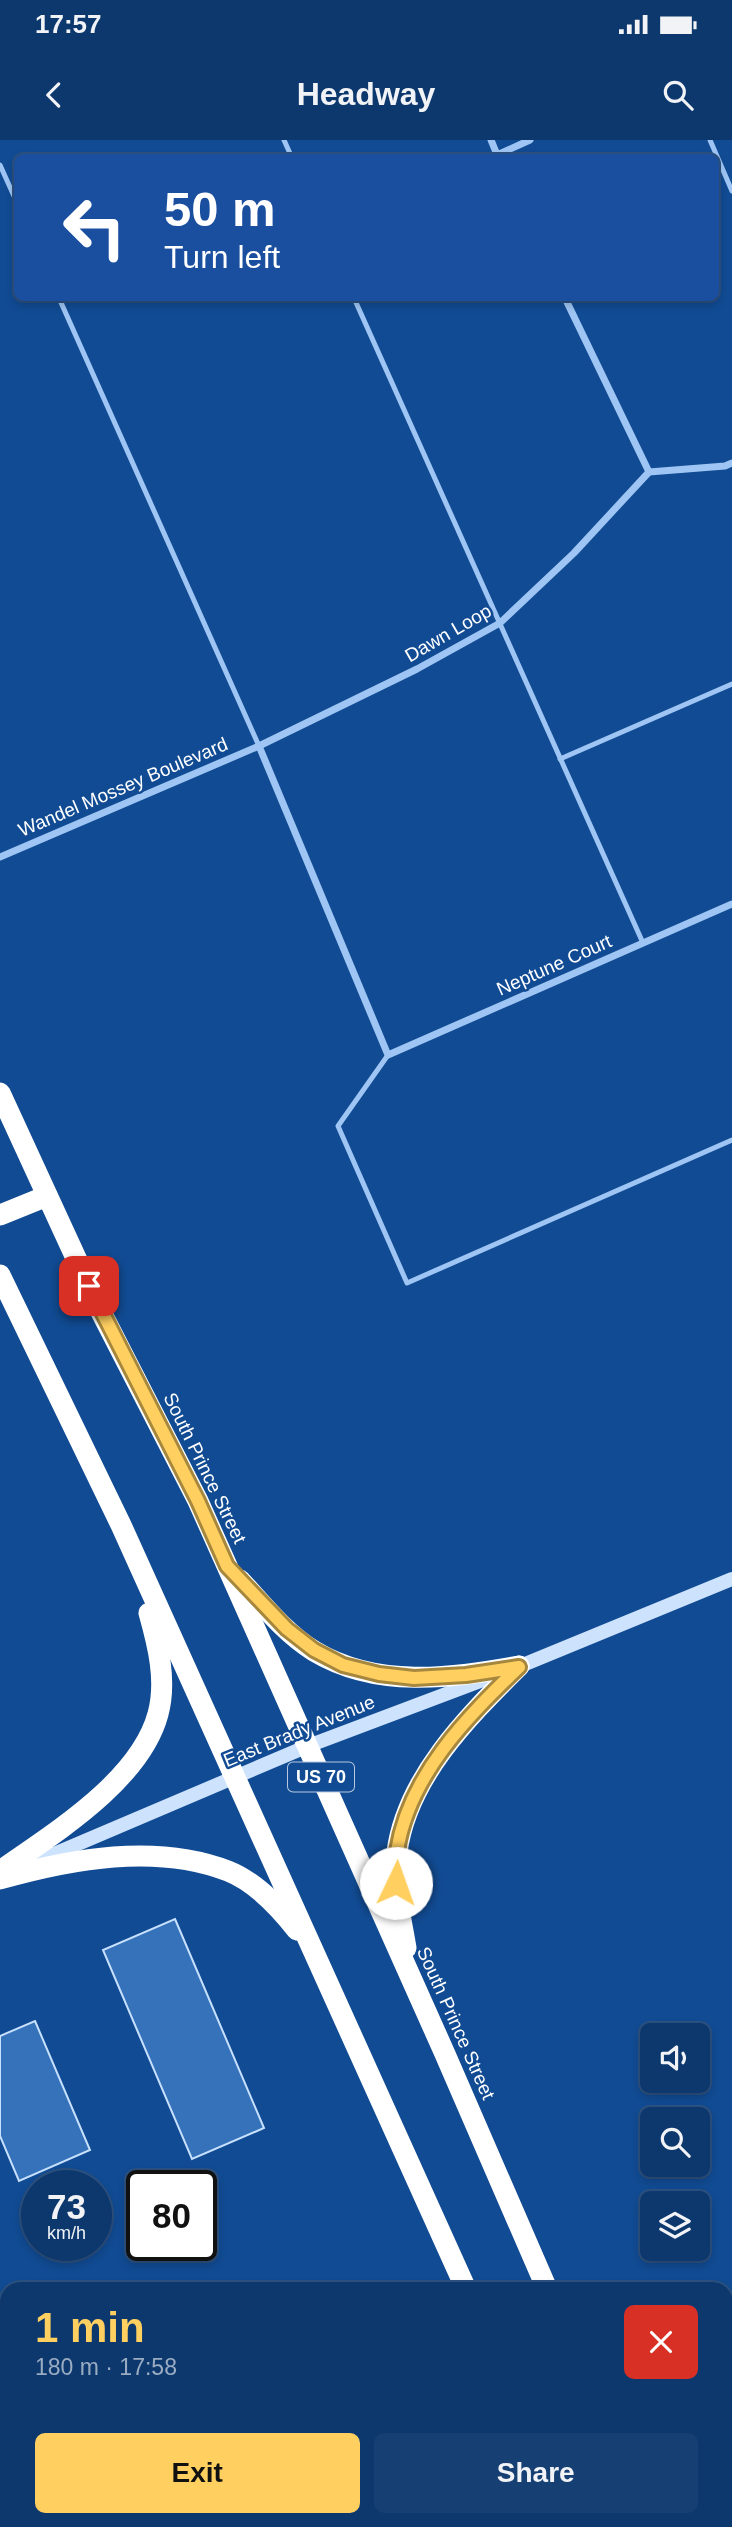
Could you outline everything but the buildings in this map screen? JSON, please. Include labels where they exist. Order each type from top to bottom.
[{"type":"highway","name":"South Prince Street","points":[[0,1093],[99,1308],[198,1501],[544,2282]]},
{"type":"highway","points":[[0,1215],[47,1196]]},
{"type":"highway","points":[[0,1275],[133,1553],[463,2282]]},
{"type":"highway","points":[[0,1876],[119,1779],[152,1730],[161,1695],[161,1670],[152,1621],[133,1553]]},
{"type":"highway","points":[[227,1566],[287,1629],[314,1650],[343,1665],[379,1674],[414,1678],[466,1675],[519,1667]]},
{"type":"highway","points":[[411,1978],[396,1883],[397,1851],[406,1820],[420,1786],[465,1720],[519,1667]]},
{"type":"highway","points":[[0,1876],[123,1856],[195,1862],[229,1871],[252,1885],[276,1905],[317,1956]]},
{"type":"main road","name":"East Brady Avenue","points":[[0,1876],[308,1746],[519,1667],[732,1579]]},
{"type":"street","points":[[502,154],[530,140]]},
{"type":"street","points":[[566,301],[649,472],[725,466],[732,463]]},
{"type":"street","name":"Dawn Loop","points":[[259,746],[417,670],[500,623],[573,553],[649,472]]},
{"type":"street","points":[[259,746],[388,1055]]},
{"type":"street","name":"Wandel Mossey Boulevard","points":[[0,857],[259,746]]},
{"type":"street","name":"Neptune Court","points":[[388,1055],[732,904]]},
{"type":"lane","points":[[719,161],[732,191]]},
{"type":"lane","points":[[0,165],[14,196]]},
{"type":"lane","points":[[60,301],[259,746]]},
{"type":"lane","points":[[355,301],[642,943]]},
{"type":"lane","points":[[560,759],[732,684]]},
{"type":"lane","points":[[388,1055],[338,1126],[407,1283],[732,1139]]},
{"type":"route","points":[[89,1286],[198,1501],[227,1566],[287,1629],[314,1650],[343,1665],[379,1674],[414,1678],[466,1675],[519,1667],[465,1720],[420,1786],[397,1851],[396,1883]]}]
